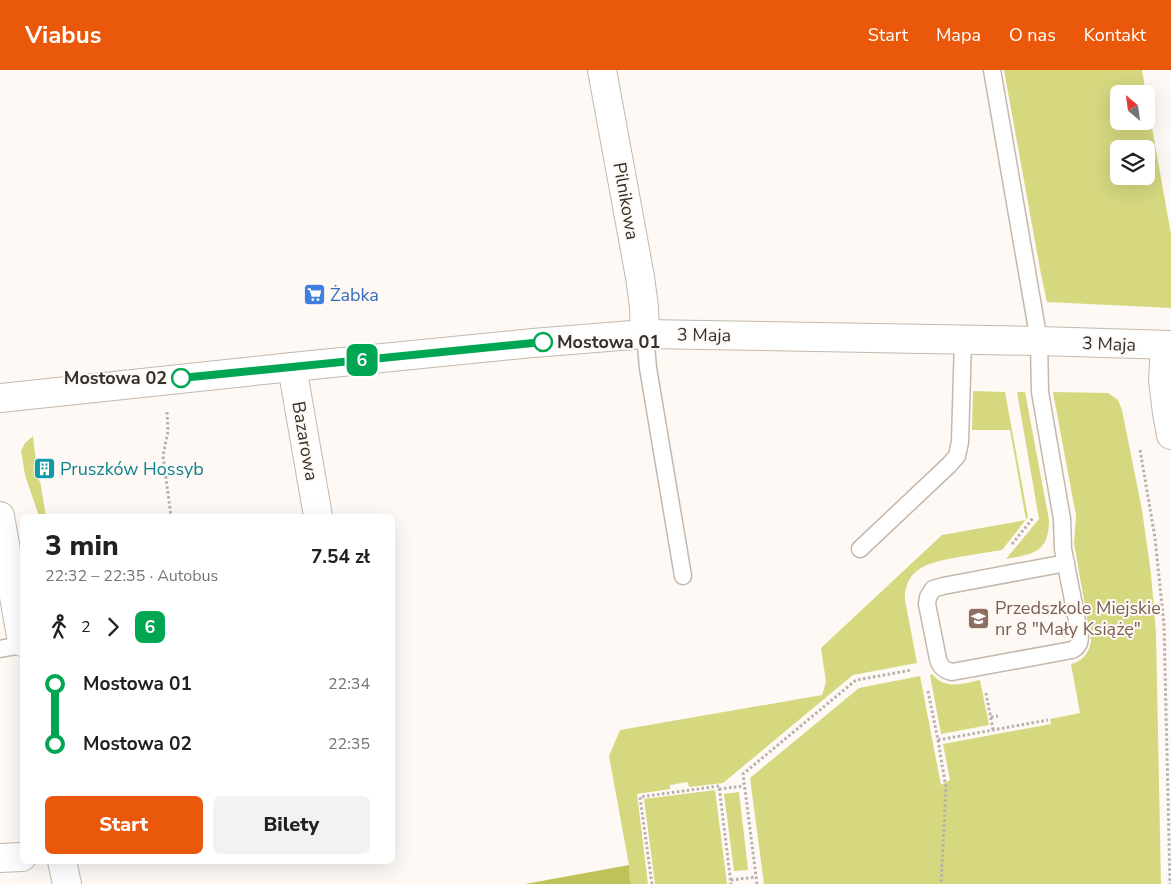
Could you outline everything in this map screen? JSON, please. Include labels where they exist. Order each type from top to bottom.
[{"type":"street","name":"Pilnikowa","points":[[602,70],[640,277],[645,334]]},
{"type":"street","name":"3 Maja","points":[[0,398],[533,343],[645,334],[1168,345]]},
{"type":"street","points":[[1168,345],[1163,380],[1171,435]]},
{"type":"street","name":"Bazarowa","points":[[292,367],[318,514]]},
{"type":"street","points":[[0,516],[6,584],[20,636]]},
{"type":"street","points":[[0,858],[20,857]]},
{"type":"street","points":[[63,864],[66,884]]},
{"type":"lane","points":[[992,70],[1039,341],[1040,392],[1062,519],[1063,545],[1080,638],[1079,643],[1074,649],[952,672],[941,667],[927,604],[933,589],[1066,563]]},
{"type":"lane","points":[[645,334],[649,376],[683,576]]},
{"type":"lane","points":[[860,549],[957,456],[960,442],[963,340]]},
{"type":"lane","points":[[0,649],[20,644]]},
{"type":"path","points":[[167,411],[168,431],[163,456],[171,514]]},
{"type":"path","points":[[1139,445],[1148,488],[1155,538],[1164,625],[1170,884]]},
{"type":"path","points":[[1009,548],[1034,517]]},
{"type":"path","points":[[757,884],[743,774],[856,680],[913,670]]},
{"type":"path","points":[[927,686],[946,788],[941,884]]},
{"type":"path","points":[[993,690],[986,692],[993,730]]},
{"type":"path","points":[[991,717],[998,716]]},
{"type":"path","points":[[938,740],[1048,720]]},
{"type":"path","points":[[652,884],[640,797],[719,786],[731,882],[756,877]]},
{"type":"path","points":[[719,789],[744,786]]},
{"type":"green space","points":[[1004,70],[1142,70],[1145,85],[1110,85],[1110,130],[1153,130],[1154,140],[1110,140],[1110,185],[1155,185],[1155,144],[1171,234],[1171,308],[1047,302]]},
{"type":"green space","points":[[973,391],[1005,392],[1028,517],[1026,520],[1010,430],[972,430]]},
{"type":"green space","points":[[1017,392],[1025,392],[1049,520],[1043,546],[1031,553],[1006,559],[1039,519]]},
{"type":"green space","points":[[1053,392],[1108,393],[1118,400],[1122,410],[1142,510],[1151,574],[1156,633],[1161,884],[764,884],[750,778],[859,688],[920,676],[941,785],[950,780],[943,744],[1051,724],[1050,719],[1080,713],[1071,664],[1085,656],[1091,641],[1074,543],[1076,516]]},
{"type":"green space","points":[[33,436],[38,480],[40,481],[46,514],[38,514],[25,475],[21,451],[25,443]]},
{"type":"green space","points":[[1026,520],[1002,550],[930,564],[915,573],[909,580],[905,600],[917,663],[853,675],[723,783],[689,787],[688,782],[670,785],[670,789],[637,794],[648,884],[631,884],[609,756],[620,730],[822,695],[826,682],[821,648],[942,535]]},
{"type":"green space","points":[[932,674],[937,679],[948,684],[980,680],[989,725],[941,734],[930,675]]},
{"type":"green space","points":[[715,790],[727,884],[655,884],[644,799]]},
{"type":"green space","points":[[739,792],[748,870],[734,871],[724,794]]},
{"type":"shaded area","points":[[629,865],[631,884],[525,884]]},
{"type":"bus line","name":"6","points":[[181,378],[543,342]]},
{"type":"place","name":"Żabka","points":[[314,295]]},
{"type":"place","name":"Mostowa 01","points":[[543,342]]},
{"type":"place","name":"Mostowa 02","points":[[181,378]]},
{"type":"place","name":"Pruszków Hossyb","points":[[44,469]]},
{"type":"place","name":"Przedszkole Miejskie nr 8 \"Mały Książę\"","points":[[979,618]]}]
